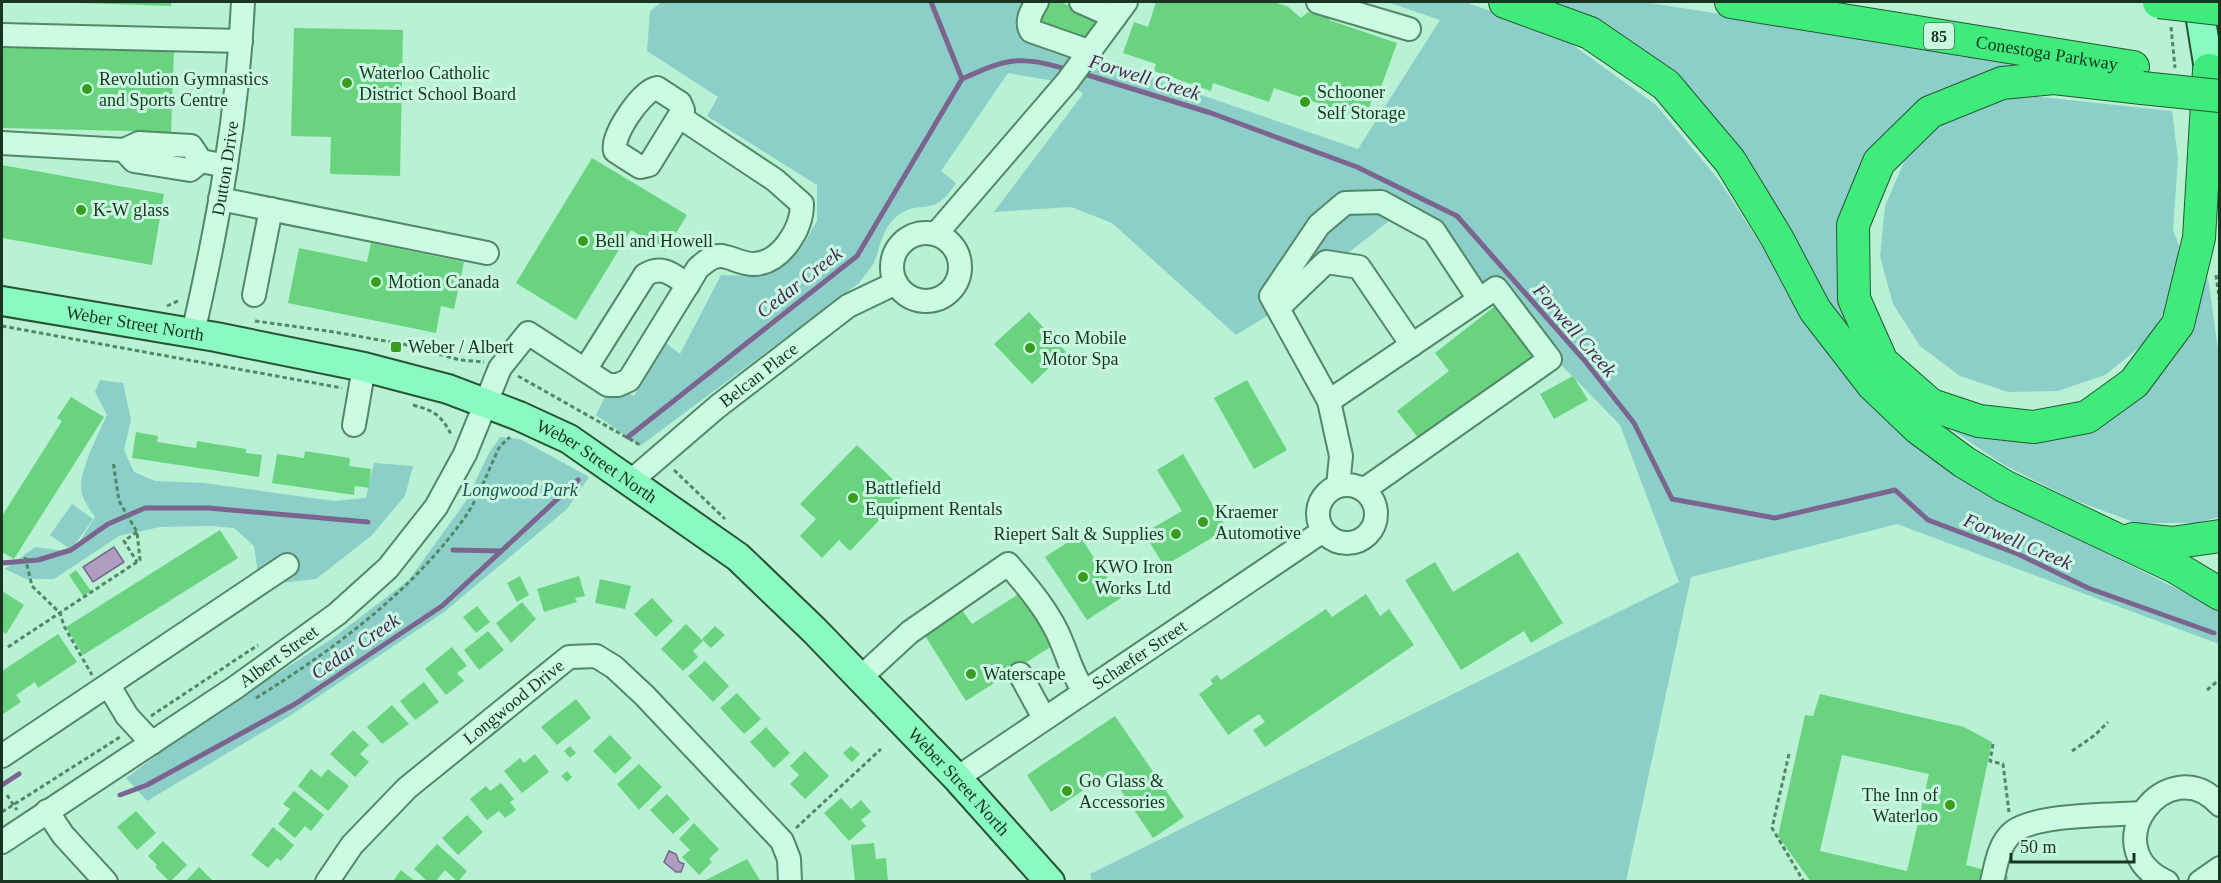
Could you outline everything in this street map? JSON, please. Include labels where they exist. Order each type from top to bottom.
[{"type":"highway","points":[[1505,2],[1590,33],[1666,85],[1730,161],[1777,238],[1815,310],[1873,385],[1918,428],[1964,462],[2004,486],[2175,567],[2220,594]]},
{"type":"highway","name":"Conestoga Parkway","points":[[1731,2],[2144,78],[2216,82]]},
{"type":"highway","points":[[2159,2],[2220,9]]},
{"type":"highway","points":[[2144,78],[2054,78],[2002,83],[1930,112],[1879,162],[1853,225],[1854,299],[1882,362],[1931,405],[1979,421],[2034,427],[2087,417],[2134,384],[2178,324],[2199,238],[2216,82]]},
{"type":"highway","points":[[2078,522],[2134,540],[2172,543],[2220,536]]},
{"type":"main road","points":[[2198,2],[2216,82],[2220,142]]},
{"type":"main road","name":"Weber Street North","points":[[2,301],[194,333],[361,380],[448,389],[569,439],[738,557],[957,778],[1050,882]]},
{"type":"street","name":"Dutton Drive","points":[[194,333],[226,166],[241,41],[243,2]]},
{"type":"street","points":[[1037,2],[1030,13],[1028,27],[1031,31],[1090,53]]},
{"type":"street","points":[[936,234],[1068,82],[1120,9],[1081,2]]},
{"type":"street","points":[[1317,2],[1409,29]]},
{"type":"street","points":[[2,35],[241,41]]},
{"type":"street","points":[[680,117],[775,180],[802,204],[802,218],[792,238],[775,257],[757,264],[740,263],[722,256],[711,258],[698,268],[688,285],[629,380],[618,385],[608,385],[585,370],[645,275],[653,270],[662,269],[688,285]]},
{"type":"street","points":[[2,142],[124,150],[139,143],[192,146],[201,161],[226,166]]},
{"type":"street","points":[[220,199],[487,253]]},
{"type":"street","points":[[1338,486],[1341,456],[1329,401],[1271,296],[1319,225],[1345,203],[1381,202],[1434,231],[1479,299]]},
{"type":"street","points":[[254,295],[271,209]]},
{"type":"street","points":[[916,234],[936,234],[952,245],[960,262],[960,271],[946,295],[928,301],[909,296],[897,283],[892,263],[900,245],[916,234]]},
{"type":"street","points":[[1278,308],[1326,262],[1359,267],[1412,345]]},
{"type":"street","name":"Belcan Place","points":[[631,481],[717,407],[848,306],[897,283]]},
{"type":"street","points":[[1329,401],[1496,288],[1550,359],[1365,489]]},
{"type":"street","name":"Albert Street","points":[[2,842],[236,687],[337,614],[388,568],[436,507],[465,454],[500,368],[528,333],[585,370]]},
{"type":"street","points":[[354,425],[361,380]]},
{"type":"street","points":[[1347,484],[1365,489],[1376,506],[1377,516],[1369,535],[1350,543],[1340,542],[1323,531],[1319,523],[1319,505],[1323,496],[1338,486],[1347,484]]},
{"type":"street","name":"Schaefer Street","points":[[957,778],[1083,690],[1323,531]]},
{"type":"street","points":[[860,678],[910,632],[1008,564],[1046,615],[1063,643],[1070,670],[1083,690]]},
{"type":"street","points":[[2,756],[287,566]]},
{"type":"street","name":"Longwood Drive","points":[[327,882],[352,845],[416,780],[569,657],[596,656],[615,668],[645,696],[782,841],[789,860],[790,882]]},
{"type":"street","points":[[1020,674],[1044,718]]},
{"type":"street","points":[[105,688],[152,743]]},
{"type":"street","points":[[2167,882],[2150,872],[2142,862],[2136,846],[2135,830],[2140,813],[2148,803],[2162,793],[2178,788],[2195,789],[2214,798],[2220,805]]},
{"type":"street","points":[[47,812],[63,835],[106,882]]},
{"type":"street","points":[[1992,882],[2001,847],[2014,831],[2041,820],[2140,813]]},
{"type":"street","points":[[2200,882],[2220,868]]},
{"type":"path","points":[[2215,267],[2220,305]]},
{"type":"path","points":[[250,320],[392,342],[460,360],[481,361]]},
{"type":"path","points":[[2,326],[361,380]]},
{"type":"path","points":[[457,366],[460,360]]},
{"type":"path","points":[[514,373],[532,386],[649,450]]},
{"type":"path","points":[[530,394],[532,386]]},
{"type":"path","points":[[412,405],[433,411],[444,422]]},
{"type":"path","points":[[440,409],[453,439]]},
{"type":"path","points":[[493,449],[509,437]]},
{"type":"path","points":[[8,647],[140,560],[137,532],[119,501],[113,461]]},
{"type":"path","points":[[137,532],[124,541],[137,562]]},
{"type":"path","points":[[25,557],[32,586],[60,613],[71,640],[105,688]]},
{"type":"path","points":[[2,812],[260,644]]},
{"type":"path","points":[[2207,690],[2220,679]]},
{"type":"path","points":[[2072,751],[2095,735],[2108,722]]},
{"type":"path","points":[[1993,744],[1990,761],[2003,764],[2009,813],[2004,818]]},
{"type":"path","points":[[782,841],[881,749]]},
{"type":"path","points":[[1789,754],[1772,828],[1804,882]]},
{"type":"path","points":[[7,795],[21,816]]},
{"type":"green space","points":[[662,2],[1026,2],[1023,6],[1019,32],[1358,149],[1440,20],[1387,2],[1465,2],[1559,35],[1656,105],[1719,180],[1835,359],[1898,430],[1986,493],[2219,610],[2219,644],[1897,524],[1691,577],[1626,881],[1092,881],[1090,874],[1679,582],[1620,425],[1407,207],[1267,316],[1236,335],[1112,223],[1071,207],[994,212],[1083,94],[1072,84],[1008,73],[941,171],[956,183],[948,195],[933,205],[911,209],[895,218],[885,232],[873,263],[859,283],[640,446],[596,415],[607,393],[622,391],[634,396],[666,343],[680,354],[721,275],[756,276],[780,266],[800,250],[817,221],[817,185],[707,116],[718,97],[647,51],[650,11]]},
{"type":"green space","points":[[1526,2],[1644,2],[2019,61],[2016,70],[1937,91],[1892,130],[1863,170],[1865,358],[1734,149]]},
{"type":"green space","points":[[2031,96],[2172,111],[2178,159],[2173,230],[2182,253],[2171,301],[2144,344],[2105,375],[2058,391],[2008,392],[1960,376],[1920,346],[1893,304],[1880,256],[1885,206],[1905,160],[1938,124],[1982,100]]},
{"type":"green space","points":[[2208,277],[2220,365],[2219,517],[2196,523],[2136,523],[2072,499],[2004,465],[1921,409],[2097,423],[2175,356]]},
{"type":"green space","points":[[100,380],[123,383],[131,419],[124,450],[134,472],[155,481],[204,483],[334,501],[366,498],[374,463],[413,466],[405,496],[371,536],[316,579],[272,584],[258,574],[254,546],[234,528],[211,526],[160,527],[119,536],[54,579],[26,579],[5,569],[35,547],[73,552],[95,517],[84,499],[81,487],[87,460],[107,415],[95,392]]},
{"type":"green space","name":"Longwood Park","points":[[500,437],[520,439],[589,477],[567,509],[444,612],[288,717],[147,801],[126,778],[199,724],[333,638],[409,580],[466,501],[488,455]]},
{"type":"green space","points":[[72,504],[93,519],[71,550],[50,535]]},
{"type":"shaded area","points":[[114,547],[124,562],[93,582],[83,567]]},
{"type":"shaded area","points":[[669,851],[676,854],[679,862],[684,864],[681,872],[676,872],[664,862]]},
{"type":"building","points":[[52,2],[171,2],[171,6]]},
{"type":"building","points":[[1044,2],[1060,2],[1100,17],[1089,45],[1035,24]]},
{"type":"building","points":[[1156,2],[1273,2],[1287,6],[1301,18],[1308,12],[1315,15],[1317,7],[1332,12],[1329,20],[1397,43],[1381,87],[1377,85],[1365,119],[1274,88],[1269,102],[1213,83],[1211,91],[1154,71],[1156,64],[1123,53],[1134,22],[1148,27]]},
{"type":"building","name":"Waterloo Catholic District School Board","points":[[294,28],[403,30],[400,176],[330,174],[331,137],[291,136]]},
{"type":"building","name":"Revolution Gymnastics and Sports Centre","points":[[2,47],[174,51],[171,132],[2,128]]},
{"type":"building","name":"Bell and Howell","points":[[592,158],[687,215],[665,251],[631,230],[576,320],[516,283]]},
{"type":"building","name":"K-W glass","points":[[2,165],[164,194],[152,265],[2,238]]},
{"type":"building","name":"Motion Canada","points":[[371,243],[464,262],[454,309],[441,306],[436,333],[288,303],[299,248],[367,262]]},
{"type":"building","points":[[1499,303],[1535,356],[1423,444],[1397,411],[1449,371],[1435,353]]},
{"type":"building","name":"Eco Mobile Motor Spa","points":[[1029,312],[1066,352],[1032,384],[994,344]]},
{"type":"building","points":[[1573,376],[1588,400],[1554,419],[1540,394]]},
{"type":"building","points":[[1247,380],[1287,450],[1254,469],[1214,398]]},
{"type":"building","points":[[71,397],[104,417],[14,559],[2,552],[2,516],[62,421],[57,418]]},
{"type":"building","points":[[136,432],[158,436],[157,442],[196,448],[197,441],[246,449],[246,453],[262,455],[259,477],[132,458]]},
{"type":"building","name":"Battlefield Equipment Rentals","points":[[857,445],[906,492],[850,551],[839,540],[822,558],[800,536],[816,519],[800,504]]},
{"type":"building","points":[[305,451],[350,458],[349,466],[371,469],[369,488],[355,486],[354,495],[272,483],[277,454],[304,458]]},
{"type":"building","points":[[1183,454],[1227,529],[1164,566],[1144,533],[1182,511],[1157,470]]},
{"type":"building","points":[[220,530],[238,558],[83,655],[66,627]]},
{"type":"building","name":"KWO Iron Works Ltd","points":[[1079,535],[1121,598],[1087,620],[1045,557]]},
{"type":"building","points":[[1518,552],[1563,623],[1531,643],[1524,631],[1461,670],[1405,580],[1435,562],[1453,592]]},
{"type":"building","points":[[76,570],[91,591],[83,596],[69,575]]},
{"type":"building","points":[[520,576],[529,595],[517,602],[507,583]]},
{"type":"building","points":[[579,576],[585,596],[575,598],[577,602],[544,612],[537,589]]},
{"type":"building","points":[[600,579],[631,586],[625,609],[595,603]]},
{"type":"building","points":[[2,591],[24,605],[6,634],[2,631]]},
{"type":"building","points":[[1022,592],[1055,644],[966,701],[924,634],[962,610],[972,624]]},
{"type":"building","points":[[1366,594],[1380,616],[1389,609],[1414,645],[1265,747],[1253,730],[1265,722],[1259,714],[1228,735],[1199,694],[1213,684],[1210,680],[1217,675],[1221,680],[1326,609],[1332,617]]},
{"type":"building","points":[[652,598],[673,621],[656,637],[634,614]]},
{"type":"building","points":[[522,602],[536,619],[511,643],[496,623]]},
{"type":"building","points":[[477,606],[490,622],[476,633],[463,617]]},
{"type":"building","points":[[686,624],[703,641],[693,651],[698,657],[683,671],[661,649]]},
{"type":"building","points":[[715,626],[725,635],[711,648],[702,639]]},
{"type":"building","points":[[488,631],[504,650],[479,670],[464,650]]},
{"type":"building","points":[[58,634],[77,662],[38,688],[35,682],[16,695],[21,702],[2,715],[2,671]]},
{"type":"building","points":[[452,647],[467,666],[457,673],[464,681],[446,695],[425,669]]},
{"type":"building","points":[[705,661],[729,686],[713,702],[688,676]]},
{"type":"building","points":[[424,682],[439,702],[415,720],[400,701]]},
{"type":"building","points":[[737,693],[761,719],[744,734],[720,708]]},
{"type":"building","name":"The Inn of Waterloo","points":[[1820,694],[1964,727],[1992,742],[1966,865],[2008,876],[2007,882],[1811,882],[1778,836],[1805,715],[1813,716]],"holes":[[[1842,755],[1929,774],[1907,871],[1820,851]]]},
{"type":"building","points":[[576,699],[591,718],[557,745],[541,727]]},
{"type":"building","points":[[392,705],[409,724],[382,744],[367,727]]},
{"type":"building","points":[[1115,716],[1184,817],[1153,838],[1109,773],[1051,812],[1027,775]]},
{"type":"building","points":[[766,727],[790,753],[774,768],[750,742]]},
{"type":"building","points":[[353,730],[369,745],[360,754],[369,762],[355,777],[330,754]]},
{"type":"building","points":[[610,735],[632,758],[615,774],[593,751]]},
{"type":"building","points":[[570,746],[576,753],[570,758],[564,751]]},
{"type":"building","points":[[851,746],[860,754],[852,762],[843,753]]},
{"type":"building","points":[[805,751],[829,776],[805,799],[790,784],[799,775],[790,766]]},
{"type":"building","points":[[535,754],[549,772],[522,793],[504,771],[520,758],[524,763]]},
{"type":"building","points":[[639,764],[662,787],[639,810],[617,784]]},
{"type":"building","points":[[311,769],[321,777],[328,769],[349,786],[328,811],[298,786]]},
{"type":"building","points":[[567,771],[572,777],[567,782],[561,776]]},
{"type":"building","points":[[501,783],[514,799],[510,802],[516,810],[505,818],[499,811],[487,820],[470,799],[486,786],[490,791]]},
{"type":"building","points":[[294,791],[324,815],[311,831],[305,826],[295,838],[278,824],[290,809],[283,804]]},
{"type":"building","points":[[667,794],[690,819],[673,834],[650,810]]},
{"type":"building","points":[[841,798],[851,809],[861,800],[871,812],[861,820],[866,826],[849,841],[824,813]]},
{"type":"building","points":[[136,811],[156,833],[137,850],[117,827]]},
{"type":"building","points":[[467,815],[483,832],[458,855],[442,838]]},
{"type":"building","points":[[694,823],[719,849],[709,859],[712,862],[699,875],[682,857],[690,850],[679,839]]},
{"type":"building","points":[[273,827],[294,845],[281,861],[277,858],[268,868],[251,855]]},
{"type":"building","points":[[163,841],[187,865],[170,882],[148,856]]},
{"type":"building","points":[[874,843],[876,859],[886,858],[888,882],[855,882],[851,845]]},
{"type":"building","points":[[437,844],[467,871],[458,882],[445,870],[435,882],[428,882],[414,869]]},
{"type":"building","points":[[747,859],[760,880],[702,882]]},
{"type":"building","points":[[199,867],[214,882],[185,882]]},
{"type":"building","points":[[401,870],[416,882],[392,882]]},
{"type":"waterway","name":"Forwell Creek","points":[[931,2],[962,79]]},
{"type":"waterway","name":"Forwell Creek","points":[[962,79],[991,67],[1014,61],[1038,62],[1069,70]]},
{"type":"waterway","name":"Forwell Creek","points":[[1081,73],[1211,113],[1357,167],[1457,216],[1585,361],[1634,423],[1672,499],[1775,518],[1895,490],[1928,520],[2018,554],[2088,588],[2214,633]]},
{"type":"waterway","name":"Cedar Creek","points":[[628,437],[857,256],[962,79]]},
{"type":"waterway","name":"Cedar Creek","points":[[120,795],[147,785],[295,704],[442,606],[578,480]]},
{"type":"waterway","points":[[2,563],[38,560],[71,550],[108,524],[145,508],[208,508],[368,522]]},
{"type":"waterway","points":[[453,550],[502,551]]},
{"type":"waterway","name":"Cedar Creek","points":[[2,785],[19,774]]},
{"type":"place","name":"Waterloo Catholic District School Board","points":[[347,83]]},
{"type":"place","name":"Revolution Gymnastics and Sports Centre","points":[[87,89]]},
{"type":"place","name":"Schooner Self Storage","points":[[1305,102]]},
{"type":"place","name":"K-W glass","points":[[81,210]]},
{"type":"place","name":"Bell and Howell","points":[[583,241]]},
{"type":"place","name":"Motion Canada","points":[[376,282]]},
{"type":"place","name":"Weber / Albert","points":[[396,347]]},
{"type":"place","name":"Eco Mobile Motor Spa","points":[[1030,348]]},
{"type":"place","name":"Battlefield Equipment Rentals","points":[[853,498]]},
{"type":"place","name":"Kraemer Automotive","points":[[1203,522]]},
{"type":"place","name":"Riepert Salt & Supplies","points":[[1176,534]]},
{"type":"place","name":"KWO Iron Works Ltd","points":[[1083,577]]},
{"type":"place","name":"Waterscape","points":[[971,674]]},
{"type":"place","name":"Go Glass & Accessories","points":[[1067,791]]},
{"type":"place","name":"The Inn of Waterloo","points":[[1950,805]]}]
